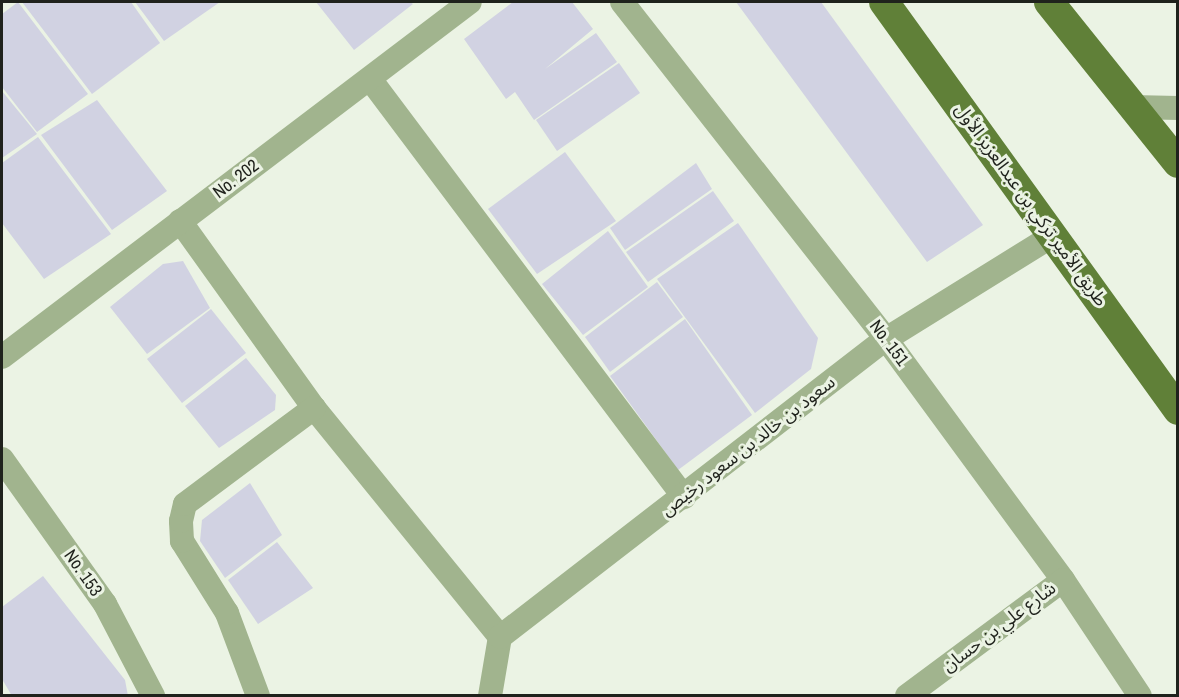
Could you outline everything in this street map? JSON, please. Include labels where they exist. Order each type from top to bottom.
[{"type":"main road","name":"طريق الأمير تركي بن عبدالعزيز الأول","points":[[884,2],[1178,410]]},
{"type":"main road","points":[[890,2],[913,42]]},
{"type":"main road","points":[[1049,2],[1178,163]]},
{"type":"street","name":"No. 202","points":[[2,357],[470,2]]},
{"type":"street","name":"No. 151","points":[[622,2],[886,339],[1063,580],[1140,696]]},
{"type":"street","points":[[370,79],[684,497]]},
{"type":"street","points":[[1132,107],[1178,108]]},
{"type":"street","points":[[180,221],[314,408],[500,637],[490,696]]},
{"type":"street","name":"سعود بن خالد بن سعود رخيص","points":[[500,637],[886,339],[1054,235]]},
{"type":"street","points":[[258,696],[227,613],[182,541],[181,521],[185,504],[314,408]]},
{"type":"street","name":"No. 153","points":[[2,459],[105,604],[153,696]]},
{"type":"street","name":"شارع علي بن حسان","points":[[907,696],[1063,580]]},
{"type":"building","points":[[18,2],[88,94],[37,132],[2,87],[2,14]]},
{"type":"building","points":[[22,2],[131,2],[160,43],[92,94]]},
{"type":"building","points":[[135,2],[220,2],[164,41]]},
{"type":"building","points":[[316,2],[410,2],[413,4],[354,50]]},
{"type":"building","points":[[513,2],[572,2],[593,29],[545,69],[596,33],[617,62],[534,120],[515,92],[506,99],[464,39]]},
{"type":"building","points":[[736,2],[821,2],[983,225],[927,262]]},
{"type":"building","points":[[619,63],[640,93],[557,151],[536,120]]},
{"type":"building","points":[[2,91],[37,134],[2,158]]},
{"type":"building","points":[[97,100],[167,191],[112,230],[41,135]]},
{"type":"building","points":[[38,137],[111,234],[44,279],[2,223],[2,163]]},
{"type":"building","points":[[565,152],[616,221],[537,274],[488,209]]},
{"type":"building","points":[[696,163],[712,189],[625,250],[610,228]]},
{"type":"building","points":[[713,191],[734,221],[648,282],[626,252]]},
{"type":"building","points":[[738,223],[818,338],[811,369],[755,413],[657,279]]},
{"type":"building","points":[[608,231],[648,287],[583,335],[542,284]]},
{"type":"building","points":[[183,261],[210,308],[147,354],[110,307],[163,264]]},
{"type":"building","points":[[657,282],[683,317],[610,372],[585,337]]},
{"type":"building","points":[[211,309],[246,353],[182,403],[147,359]]},
{"type":"building","points":[[685,319],[752,415],[678,470],[610,376]]},
{"type":"building","points":[[246,358],[276,395],[275,410],[219,448],[185,406]]},
{"type":"building","points":[[250,483],[282,535],[225,578],[200,541],[202,520]]},
{"type":"building","points":[[277,542],[313,588],[258,624],[228,580]]},
{"type":"building","points":[[43,576],[125,680],[128,696],[12,696],[2,679],[2,607]]}]
